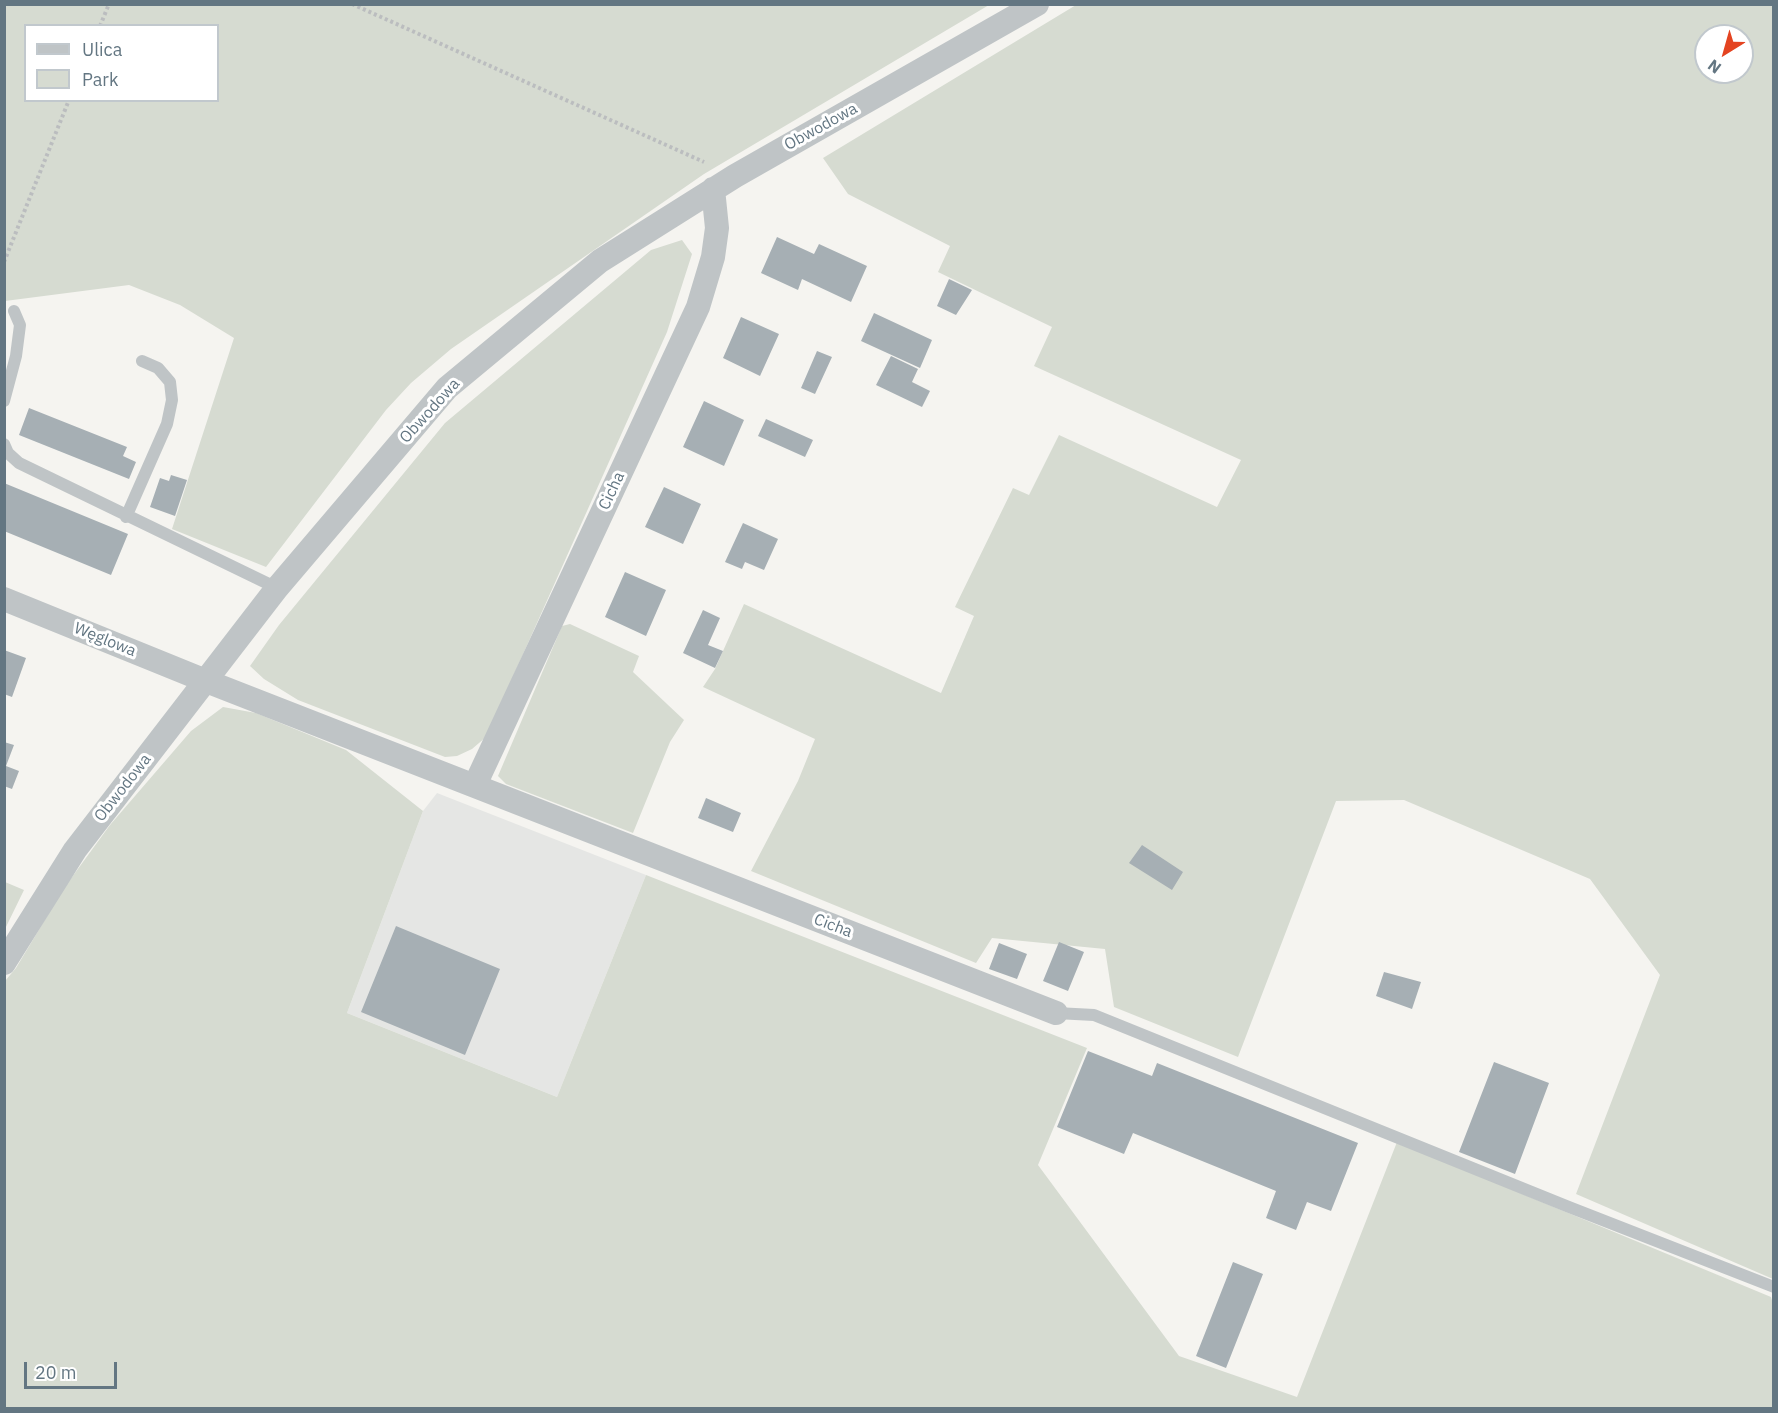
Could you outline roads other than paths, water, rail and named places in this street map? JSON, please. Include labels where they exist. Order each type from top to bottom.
[{"type":"street","name":"Obwodowa","points":[[4,963],[75,850],[277,588],[447,388],[600,261],[735,176],[1037,4]]},
{"type":"street","name":"Cicha","points":[[476,785],[698,307],[713,257],[717,228],[713,189]]},
{"type":"street","name":"Węglowa","points":[[4,599],[206,681]]},
{"type":"street","name":"Cicha","points":[[206,681],[1056,1013]]},
{"type":"lane","points":[[4,401],[16,356],[20,325],[14,311]]},
{"type":"lane","points":[[126,516],[167,424],[172,400],[170,382],[158,368],[142,361]]},
{"type":"lane","points":[[4,444],[8,453],[20,463],[277,588]]},
{"type":"lane","points":[[1056,1013],[1094,1015],[1558,1203],[1773,1287]]}]
